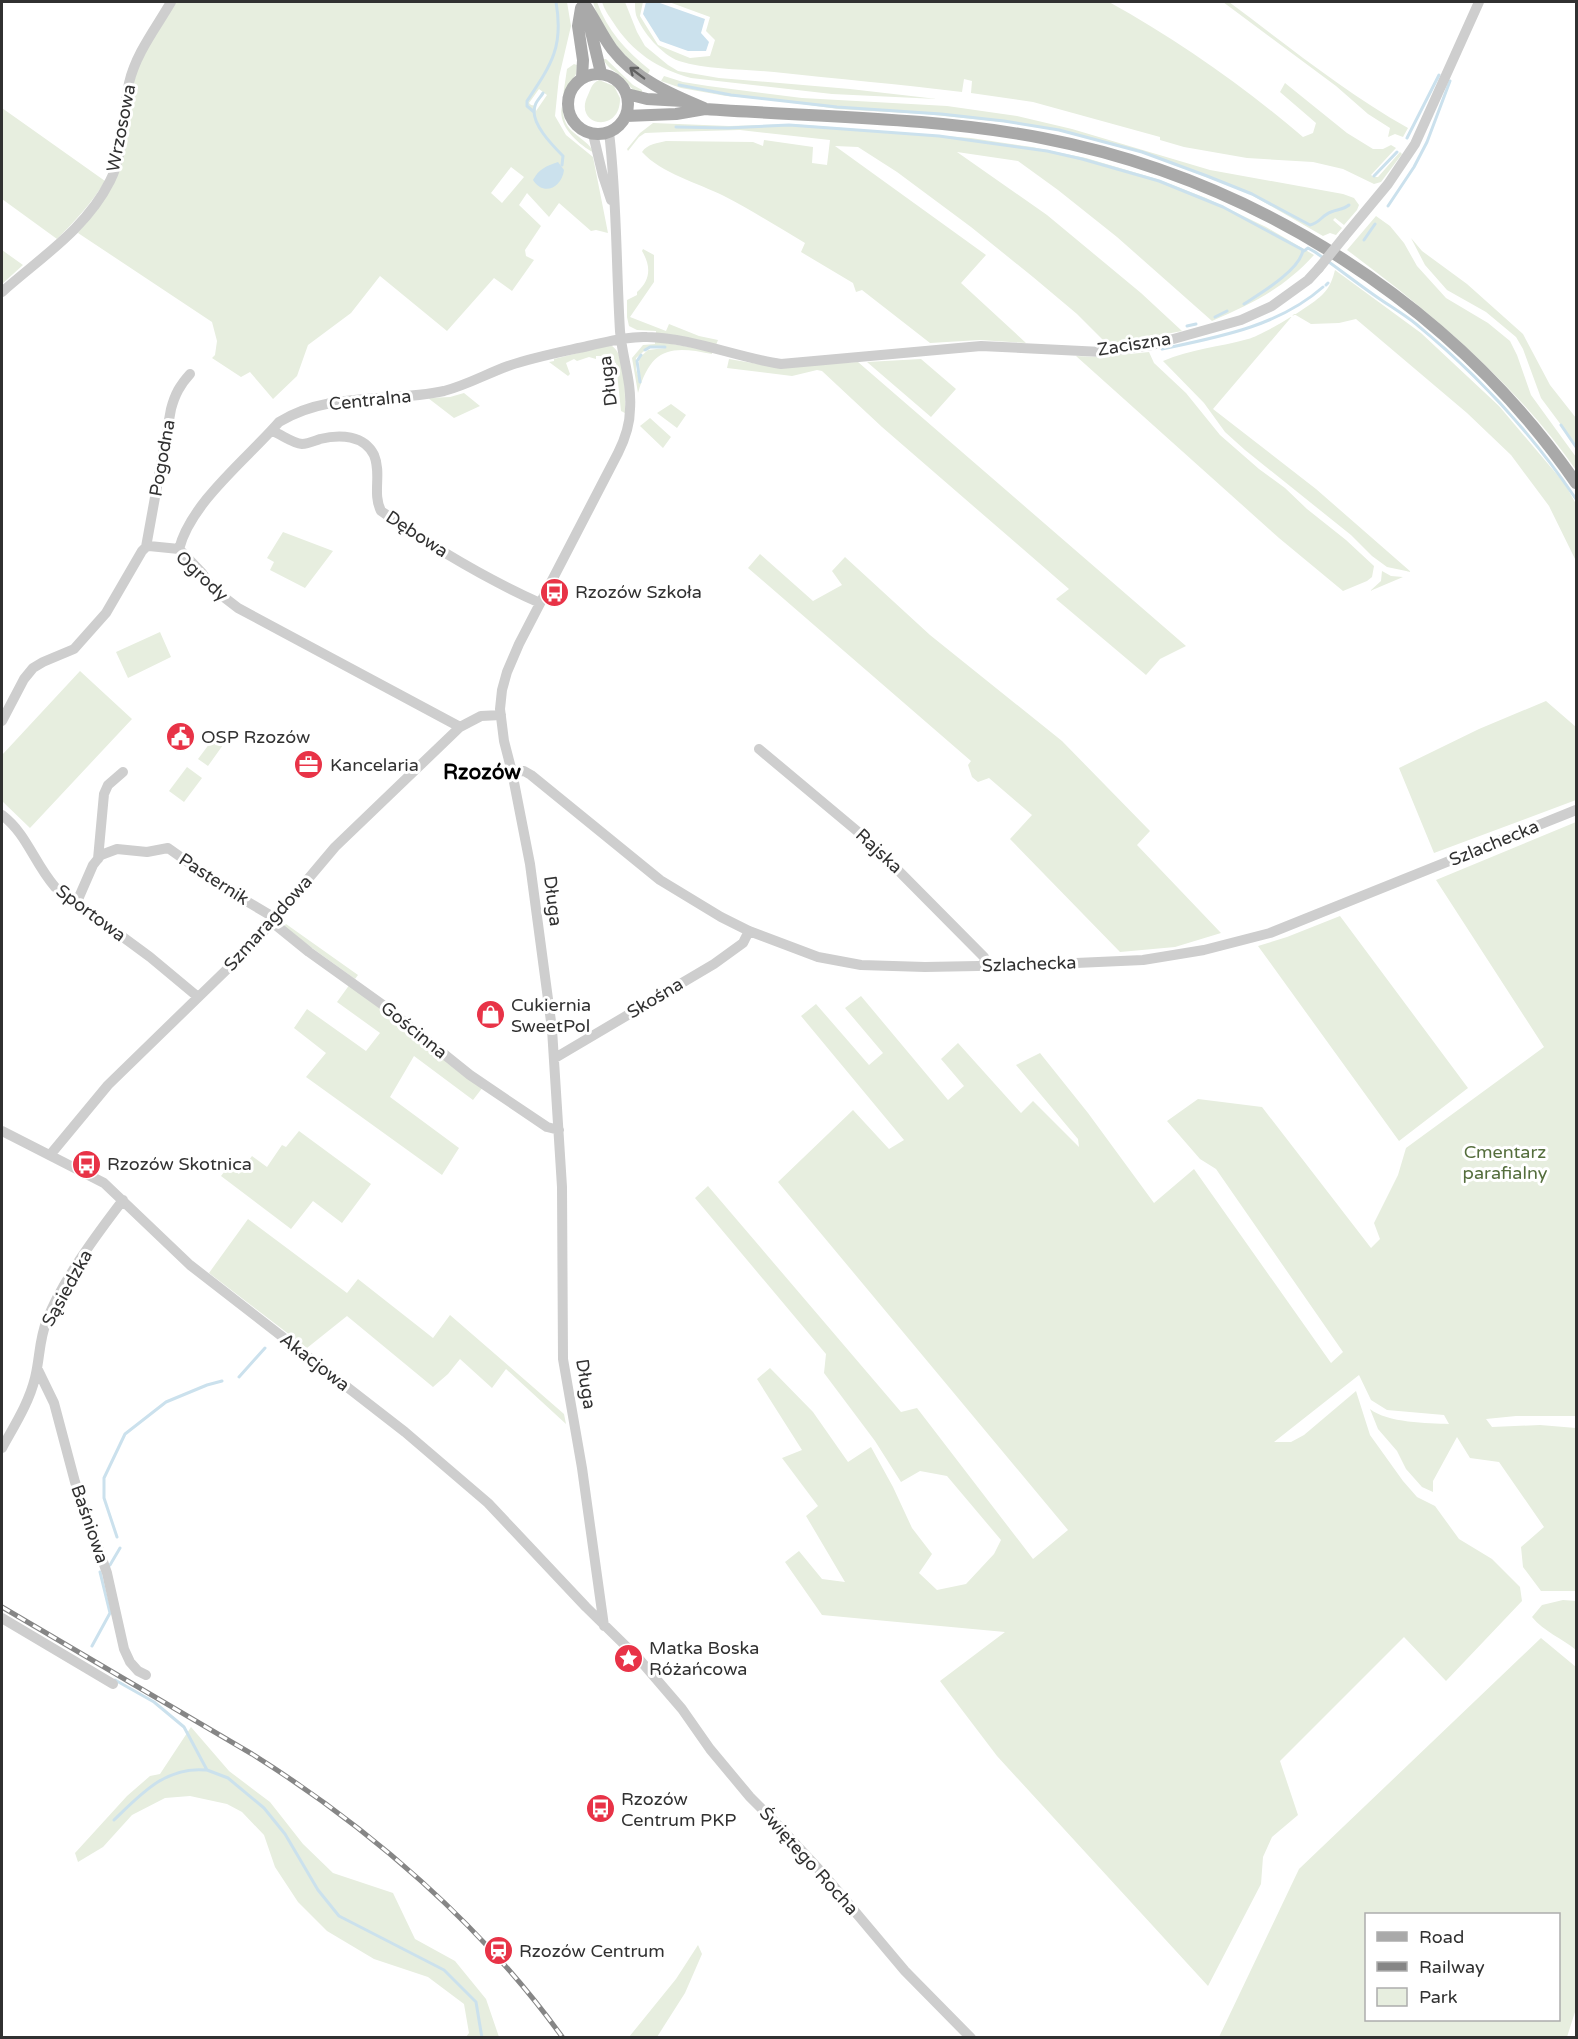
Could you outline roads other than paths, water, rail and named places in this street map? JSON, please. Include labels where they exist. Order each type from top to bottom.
[{"type":"main road","points":[[581,3],[590,27],[601,73]]},
{"type":"main road","points":[[581,3],[578,26],[583,60],[582,78]]},
{"type":"main road","points":[[581,3],[628,66],[652,83],[705,109]]},
{"type":"main road","points":[[601,73],[616,79],[627,94],[628,109],[626,116],[616,129],[593,134],[576,125],[568,109],[568,99],[571,90],[582,78],[601,73]]},
{"type":"main road","points":[[627,94],[647,99],[688,101]]},
{"type":"main road","points":[[626,116],[676,114],[705,109],[929,124],[1006,132],[1044,138],[1123,158],[1204,186],[1273,218],[1310,239],[1398,298],[1458,348],[1491,380],[1541,436],[1576,483]]},
{"type":"street","name":"Wrzosowa","points":[[2,292],[74,230],[110,180],[121,145],[124,109],[135,61],[171,2]]},
{"type":"street","name":"Zaciszna","points":[[621,339],[644,337],[681,340],[781,364],[981,346],[1102,352],[1152,345],[1241,320],[1272,306],[1308,280],[1392,178],[1415,144],[1479,2]]},
{"type":"street","name":"Długa","points":[[604,1626],[563,1359],[562,1187],[555,1058],[530,864],[504,741],[501,715],[502,690],[507,672],[624,440],[630,416],[631,396],[621,339],[614,176],[609,132]]},
{"type":"street","name":"Długa","points":[[593,134],[614,210]]},
{"type":"street","name":"Centralna","points":[[178,549],[181,539],[198,510],[279,422],[294,412],[338,400],[408,396],[444,391],[539,357],[621,339]]},
{"type":"street","name":"Pogodna","points":[[146,547],[171,409],[175,394],[190,374]]},
{"type":"street","name":"Dębowa","points":[[272,431],[296,443],[304,444],[332,437],[355,438],[363,441],[369,447],[377,465],[376,496],[381,511],[475,571],[540,603]]},
{"type":"street","name":"Ogrody","points":[[146,547],[178,549],[202,573],[212,588],[238,608],[460,728]]},
{"type":"street","points":[[3,713],[33,668],[74,650],[106,613],[146,547]]},
{"type":"street","name":"Szmaragdowa","points":[[50,1155],[108,1085],[237,960],[335,847],[460,728],[481,716],[501,715]]},
{"type":"street","name":"Rajska","points":[[759,749],[824,801],[885,856],[984,957],[985,966]]},
{"type":"street","name":"Szlachecka","points":[[512,772],[524,771],[531,775],[660,880],[721,917],[749,931],[818,957],[861,965],[985,966],[1143,960],[1204,950],[1270,933],[1576,810]]},
{"type":"street","points":[[76,904],[93,865],[98,859],[104,794],[108,785],[123,772]]},
{"type":"street","name":"Sportowa","points":[[2,815],[22,834],[42,873],[55,887],[150,957],[198,997]]},
{"type":"street","name":"Pasternik","points":[[98,859],[113,849],[147,852],[168,848],[273,920]]},
{"type":"street","name":"Gościnna","points":[[273,920],[309,952],[383,1005],[470,1075],[547,1127],[560,1130]]},
{"type":"street","name":"Skośna","points":[[555,1058],[714,964],[742,943],[749,931]]},
{"type":"street","name":"Akacjowa","points":[[2,1131],[104,1184],[190,1265],[461,1478],[488,1503],[604,1626]]},
{"type":"street","name":"Sąsiedzka","points":[[2,1448],[27,1400],[37,1368],[41,1337],[58,1297],[105,1223],[123,1200]]},
{"type":"street","name":"Baśniowa","points":[[37,1368],[54,1403],[75,1482],[107,1573],[124,1649],[130,1662],[138,1671],[146,1675]]},
{"type":"street","points":[[2,1618],[113,1684]]},
{"type":"street","name":"Świętego Rocha","points":[[604,1626],[639,1659],[682,1708],[710,1749],[750,1797],[825,1876],[905,1971],[971,2037]]},
{"type":"water","points":[[646,2],[657,2],[705,19],[701,33],[709,42],[706,51],[688,51],[660,41],[643,14]]},
{"type":"water","points":[[558,162],[564,170],[560,181],[547,189],[537,185],[533,180],[538,173]]},
{"type":"waterway","points":[[534,112],[527,106],[527,101],[549,66],[557,44],[556,2]]},
{"type":"waterway","points":[[1407,138],[1439,75]]},
{"type":"waterway","points":[[1388,206],[1414,167],[1427,142],[1450,81]]},
{"type":"waterway","points":[[679,85],[731,95],[837,107],[941,114],[1059,130],[1142,152],[1207,176],[1252,194],[1310,225],[1328,213],[1349,205]]},
{"type":"waterway","points":[[543,93],[536,102],[535,119],[543,133],[563,156],[562,165]]},
{"type":"waterway","points":[[676,127],[728,128],[789,125],[939,136],[1047,151],[1159,181],[1223,207],[1303,250],[1300,258],[1287,273],[1244,304]]},
{"type":"waterway","points":[[1374,176],[1397,152]]},
{"type":"waterway","points":[[1364,240],[1375,224]]},
{"type":"waterway","points":[[1304,251],[1308,248],[1315,252],[1411,320],[1461,363],[1522,428],[1576,499]]},
{"type":"waterway","points":[[1162,349],[1205,340],[1268,321],[1306,300],[1323,287]]},
{"type":"waterway","points":[[1215,317],[1227,311]]},
{"type":"waterway","points":[[1187,326],[1196,324]]},
{"type":"waterway","points":[[645,350],[650,347],[665,347]]},
{"type":"waterway","points":[[640,382],[637,361],[641,355]]},
{"type":"waterway","points":[[1561,425],[1576,447]]},
{"type":"waterway","points":[[239,1377],[265,1348]]},
{"type":"waterway","points":[[117,1537],[104,1498],[104,1478],[125,1434],[166,1402],[222,1381]]},
{"type":"waterway","points":[[110,1565],[120,1548]]},
{"type":"waterway","points":[[92,1646],[110,1613],[100,1572]]},
{"type":"waterway","points":[[115,1680],[154,1702],[184,1727],[207,1770],[228,1778],[264,1808],[285,1834],[318,1890],[339,1916],[444,1970],[476,2002],[482,2038]]},
{"type":"waterway","points":[[114,1820],[144,1792],[166,1777],[179,1772],[206,1770]]},
{"type":"railway","points":[[2,1607],[252,1754],[296,1783],[381,1846],[460,1918],[531,1996],[563,2038]]},
{"type":"place","name":"Rzozów Szkoła","points":[[554,592]]},
{"type":"place","name":"OSP Rzozów","points":[[180,737]]},
{"type":"place","name":"Kancelaria","points":[[309,765]]},
{"type":"place","name":"Cukiernia SweetPol","points":[[490,1015]]},
{"type":"place","name":"Rzozów Skotnica","points":[[86,1164]]},
{"type":"place","name":"Matka Boska Różańcowa","points":[[628,1658]]},
{"type":"place","name":"Rzozów Centrum PKP","points":[[600,1809]]},
{"type":"place","name":"Rzozów Centrum","points":[[498,1951]]},
{"type":"district","name":"Rzozów","points":[[482,772]]},
{"type":"park label","name":"Cmentarz parafialny","points":[[1505,1162]]}]
